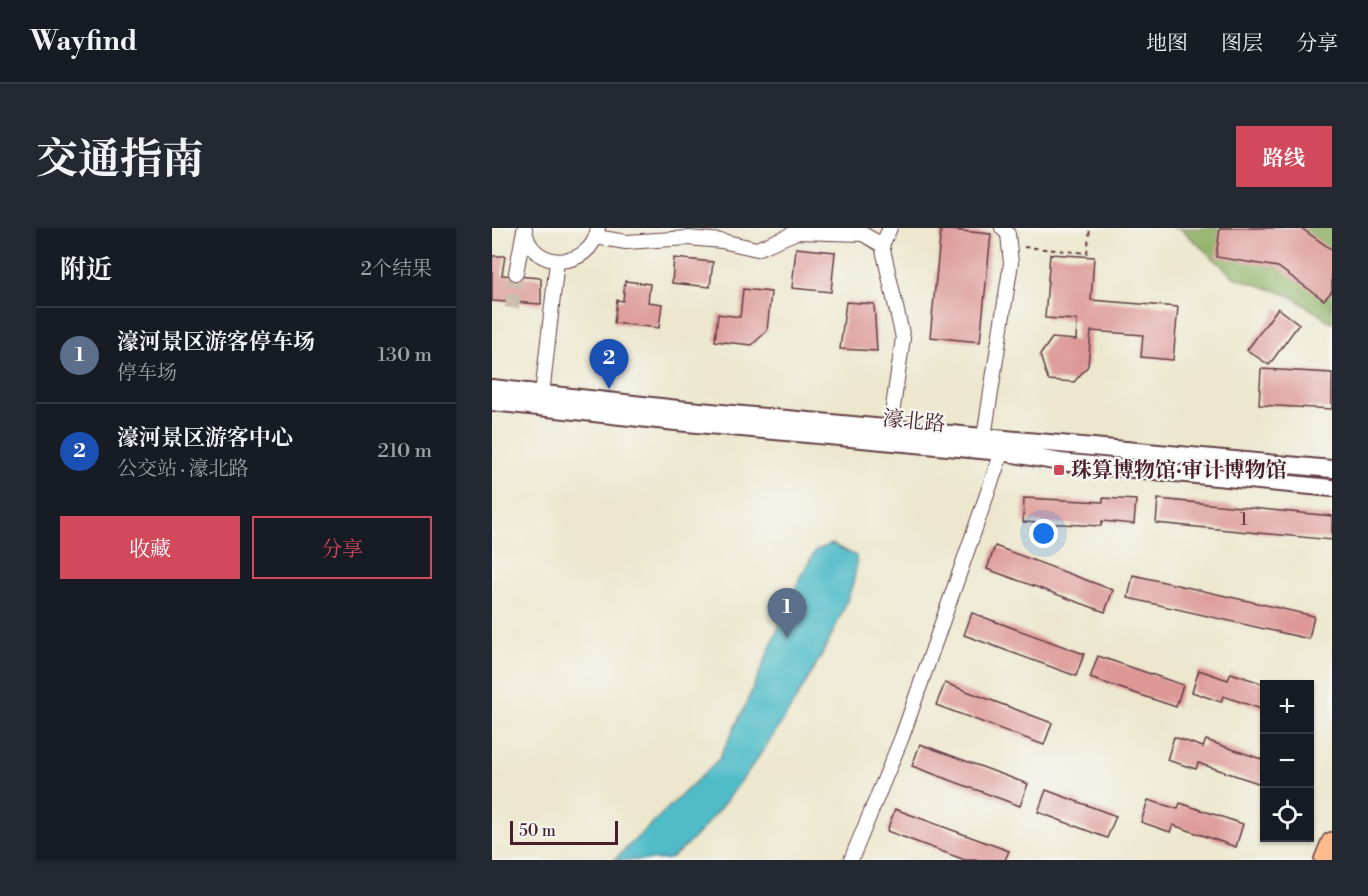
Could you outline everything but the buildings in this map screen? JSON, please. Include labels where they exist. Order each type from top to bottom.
[{"type":"main road","points":[[1325,860],[1332,843]]},
{"type":"street","points":[[524,228],[526,239],[533,249],[544,257],[557,261],[569,261],[581,256],[590,248],[597,232],[626,242],[688,238],[722,241],[757,249],[797,232],[863,234],[882,245]]},
{"type":"street","points":[[516,273],[524,228]]},
{"type":"street","points":[[890,228],[882,245],[903,338],[890,428]]},
{"type":"street","points":[[984,438],[1011,263],[1008,234],[1002,228]]},
{"type":"street","points":[[542,394],[557,261]]},
{"type":"street","name":"濠北路","points":[[492,388],[678,409],[984,438],[1060,462],[1332,488]]},
{"type":"street","name":"濠北路","points":[[492,402],[676,422],[1332,469]]},
{"type":"street","points":[[851,860],[902,736],[1004,446]]},
{"type":"path","points":[[1009,245],[1087,253],[1090,228]]},
{"type":"green space","points":[[1180,228],[1332,228],[1332,323],[1291,296],[1234,277]]},
{"type":"water","points":[[832,544],[856,556],[853,584],[814,669],[752,766],[691,841],[668,859],[614,860],[719,759],[747,702],[800,577],[816,550]]},
{"type":"tunnel","points":[[512,308],[516,273]]},
{"type":"place","name":"濠河景区游客中心","points":[[609,389]]},
{"type":"place","name":"珠算博物馆·审计博物馆","points":[[1059,470]]},
{"type":"place","name":"濠河景区游客停车场","points":[[787,638]]}]
